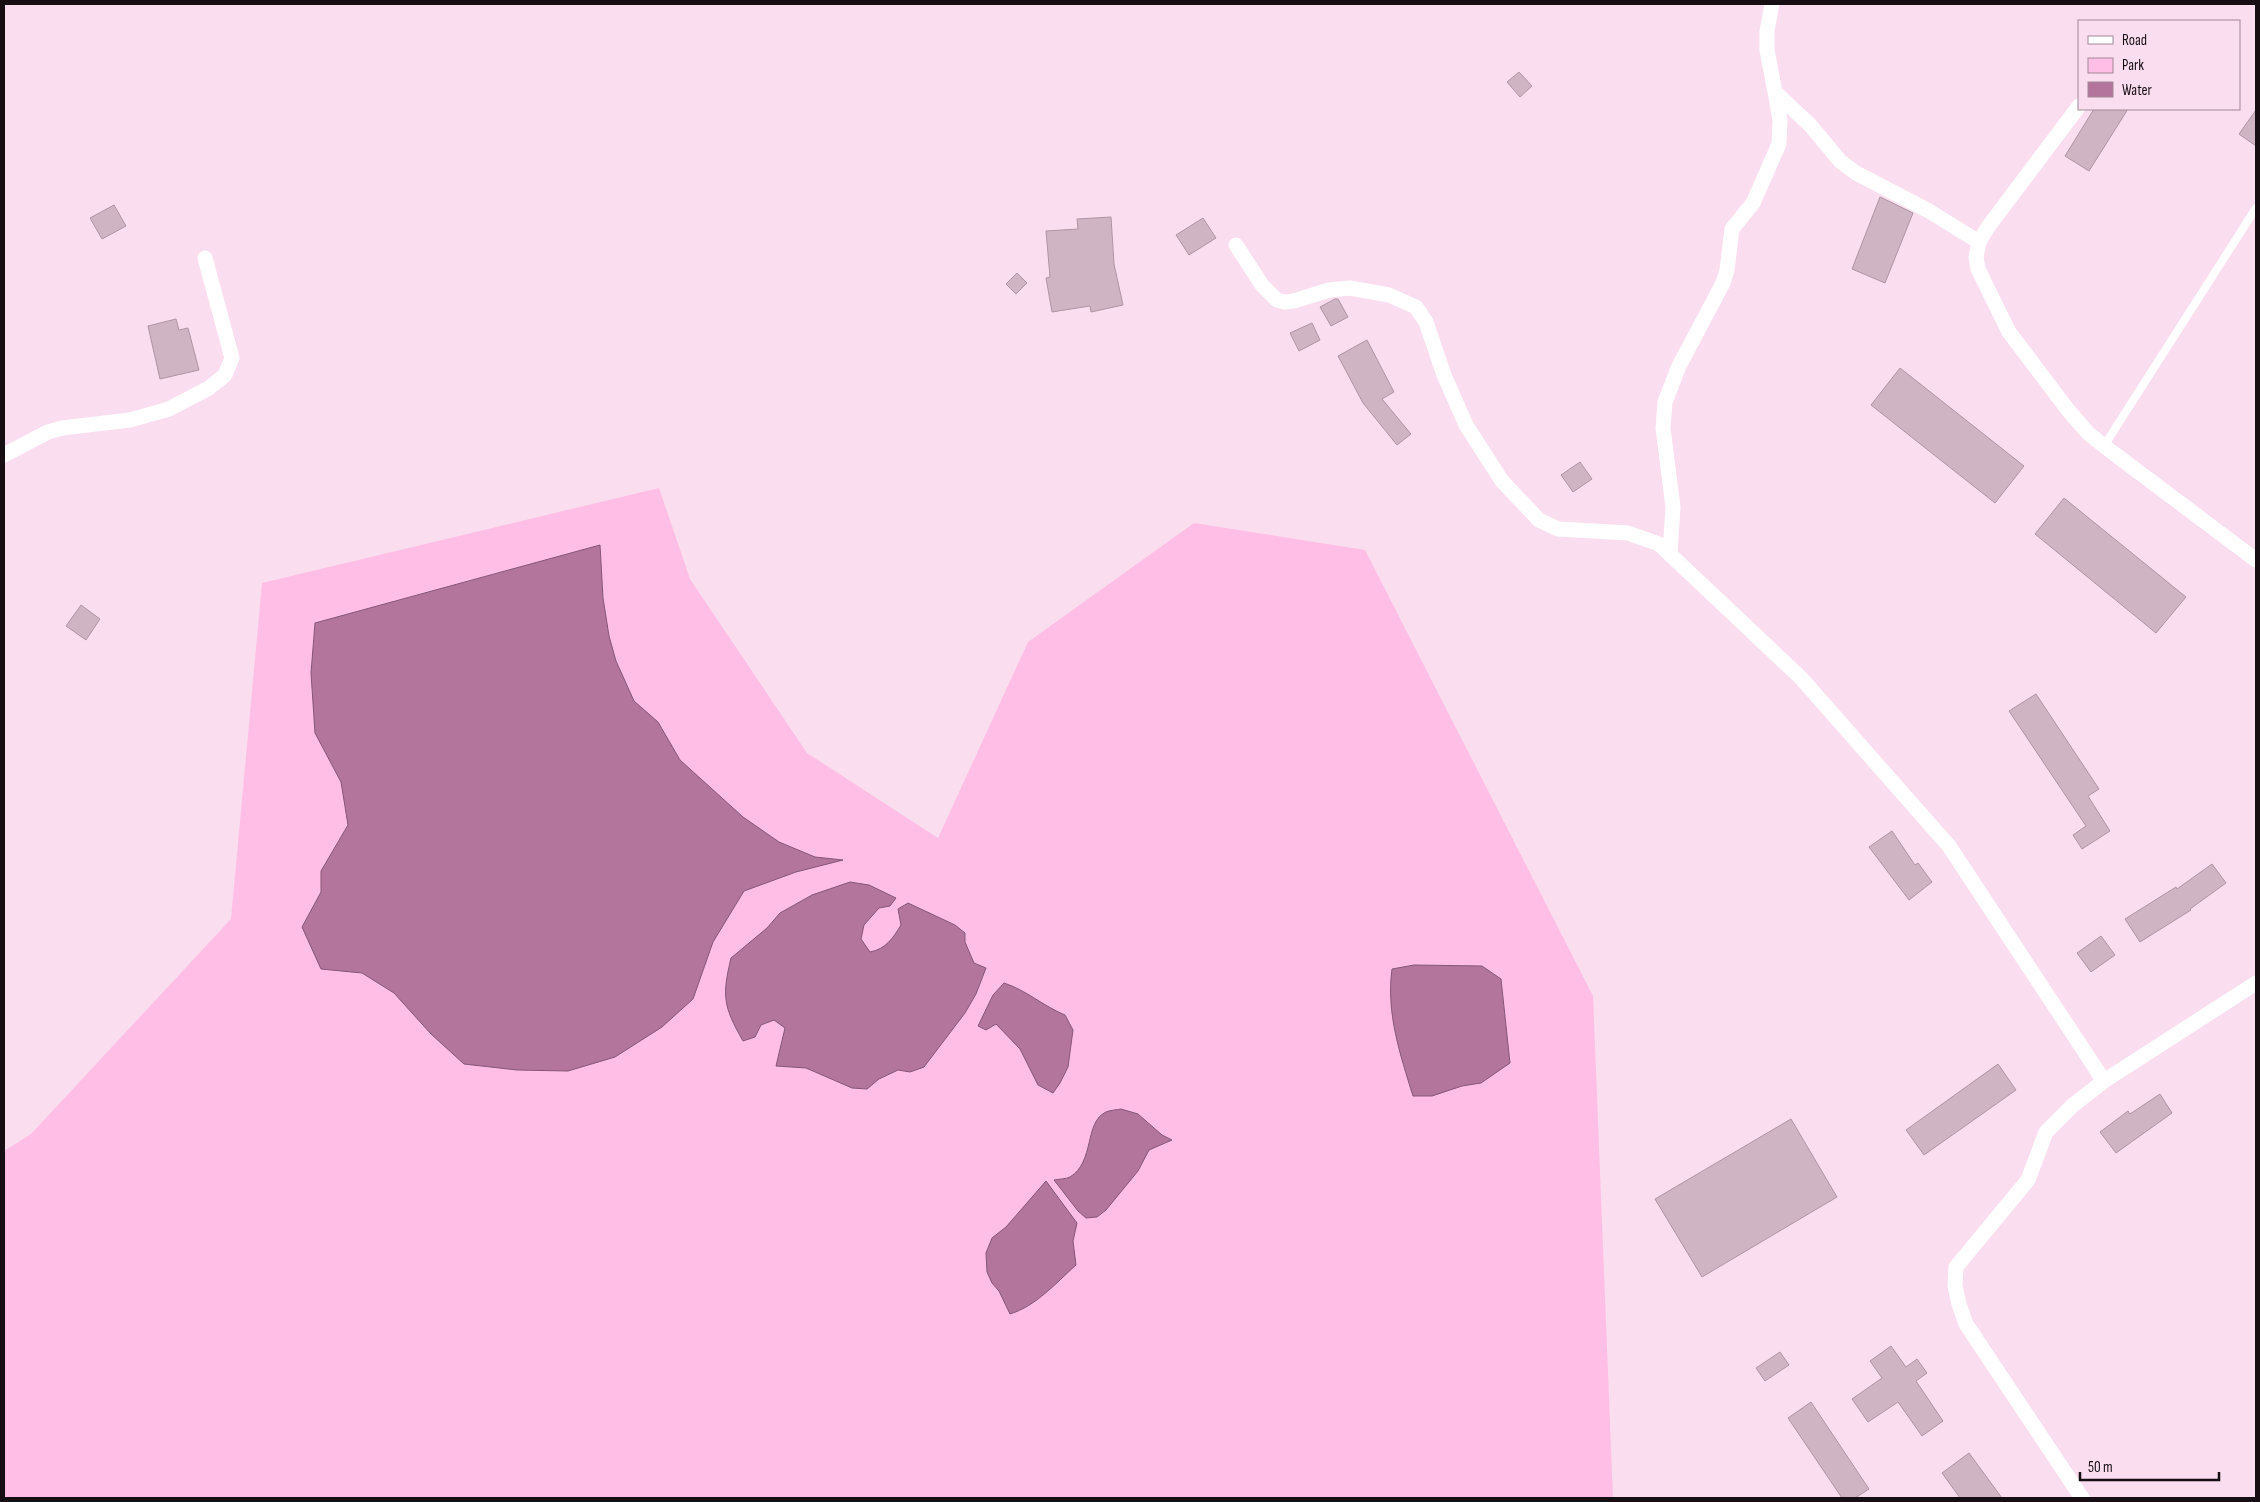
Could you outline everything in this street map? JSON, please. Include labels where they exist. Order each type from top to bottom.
[{"type":"street","points":[[1670,553],[1674,507],[1663,428],[1665,402],[1679,366],[1723,283],[1727,270],[1732,229],[1753,202],[1779,144],[1780,120],[1767,50],[1767,30],[1772,4]]},
{"type":"street","points":[[1775,92],[1811,126],[1840,162],[1856,173],[1930,211],[1979,242]]},
{"type":"street","points":[[2078,107],[2003,206],[1979,242],[1978,269],[2009,332],[2068,410],[2088,433],[2256,560]]},
{"type":"street","points":[[1236,245],[1262,286],[1277,300],[1284,302],[1294,301],[1329,290],[1350,288],[1389,295],[1416,307],[1426,322],[1444,375],[1466,425],[1502,481],[1539,520],[1558,529],[1628,533],[1659,544],[1801,678],[1924,815],[1960,862],[2104,1081]]},
{"type":"street","points":[[4,454],[48,432],[62,428],[130,420],[169,409],[208,388],[225,376],[232,358],[205,258]]},
{"type":"street","points":[[2082,1498],[1966,1324],[1955,1286],[1956,1267],[2028,1180],[2046,1132],[2072,1106],[2104,1081],[2256,983]]},
{"type":"lane","points":[[2104,446],[2256,208]]},
{"type":"green space","points":[[659,488],[690,579],[807,753],[938,838],[1028,642],[1194,523],[1365,550],[1593,996],[1613,1498],[4,1498],[4,1151],[31,1134],[231,919],[262,583]]},
{"type":"water","points":[[600,545],[603,598],[609,636],[616,661],[634,701],[658,722],[680,760],[743,817],[779,842],[815,857],[843,860],[796,872],[744,891],[713,942],[693,999],[662,1027],[615,1057],[568,1071],[517,1070],[464,1064],[431,1034],[394,993],[362,973],[321,969],[302,927],[321,892],[321,871],[348,825],[341,782],[315,733],[311,673],[315,623]]},
{"type":"water","points":[[850,882],[869,885],[896,898],[890,906],[879,908],[864,925],[861,939],[870,952],[885,946],[892,938],[901,925],[898,909],[908,903],[955,925],[965,933],[965,942],[974,963],[986,968],[976,994],[965,1013],[924,1067],[910,1072],[898,1070],[879,1079],[867,1089],[852,1088],[806,1068],[776,1066],[785,1028],[774,1020],[761,1025],[755,1037],[743,1041],[731,1019],[726,1001],[726,982],[731,958],[767,928],[780,913],[812,895]]},
{"type":"water","points":[[1414,965],[1482,966],[1501,979],[1510,1063],[1481,1083],[1462,1086],[1432,1096],[1413,1096],[1395,1033],[1391,985],[1392,969]]},
{"type":"water","points":[[1004,983],[1065,1015],[1073,1030],[1068,1067],[1053,1093],[1038,1085],[1020,1049],[996,1024],[986,1030],[978,1026],[993,995]]},
{"type":"water","points":[[1121,1109],[1138,1114],[1162,1135],[1172,1140],[1149,1150],[1138,1171],[1106,1210],[1097,1217],[1086,1218],[1078,1211],[1054,1180],[1070,1177],[1078,1170],[1087,1152],[1095,1124],[1099,1117],[1108,1111]]},
{"type":"water","points":[[1046,1181],[1077,1223],[1073,1241],[1076,1265],[1037,1300],[1010,1314],[987,1272],[986,1253],[992,1238],[1006,1227]]},
{"type":"building","points":[[1519,72],[1532,86],[1520,97],[1507,82]]},
{"type":"building","points":[[2093,110],[2127,110],[2089,171],[2065,156]]},
{"type":"building","points":[[2256,110],[2256,146],[2239,134]]},
{"type":"building","points":[[1880,197],[1913,213],[1885,283],[1852,269]]},
{"type":"building","points":[[114,205],[126,226],[102,239],[90,218]]},
{"type":"building","points":[[1111,217],[1114,264],[1123,305],[1091,312],[1090,306],[1052,312],[1046,278],[1050,277],[1046,231],[1078,229],[1077,219]]},
{"type":"building","points":[[1203,218],[1216,238],[1189,255],[1176,235]]},
{"type":"building","points":[[1017,273],[1027,283],[1016,294],[1006,284]]},
{"type":"building","points":[[1338,299],[1348,317],[1331,326],[1320,307]]},
{"type":"building","points":[[176,319],[179,330],[188,328],[199,370],[160,379],[148,326]]},
{"type":"building","points":[[1312,323],[1320,340],[1299,351],[1290,333]]},
{"type":"building","points":[[1367,340],[1394,392],[1382,399],[1411,434],[1397,445],[1363,403],[1338,356]]},
{"type":"building","points":[[1900,368],[2024,466],[1995,503],[1871,405]]},
{"type":"building","points":[[1580,462],[1592,479],[1573,492],[1561,475]]},
{"type":"building","points":[[2064,498],[2186,597],[2156,633],[2035,534]]},
{"type":"building","points":[[81,605],[100,619],[86,640],[66,626]]},
{"type":"building","points":[[2036,694],[2099,789],[2088,796],[2110,831],[2082,849],[2073,835],[2086,826],[2009,711]]},
{"type":"building","points":[[1892,831],[1915,865],[1918,863],[1932,882],[1909,900],[1869,847]]},
{"type":"building","points":[[2212,864],[2226,883],[2191,910],[2140,942],[2125,919],[2176,887],[2177,889]]},
{"type":"building","points":[[2101,936],[2115,955],[2091,972],[2077,953]]},
{"type":"building","points":[[1998,1064],[2016,1090],[1924,1155],[1906,1130]]},
{"type":"building","points":[[2160,1094],[2172,1113],[2116,1153],[2100,1132],[2128,1111],[2130,1114]]},
{"type":"building","points":[[1791,1119],[1837,1197],[1702,1277],[1655,1199]]},
{"type":"building","points":[[1891,1346],[1906,1367],[1917,1359],[1927,1373],[1916,1381],[1943,1421],[1922,1436],[1898,1402],[1868,1422],[1852,1399],[1882,1378],[1870,1361]]},
{"type":"building","points":[[1780,1352],[1789,1365],[1765,1381],[1756,1368]]},
{"type":"building","points":[[1811,1402],[1869,1489],[1855,1498],[1842,1498],[1788,1418]]},
{"type":"building","points":[[1969,1453],[2002,1498],[1960,1498],[1942,1473]]}]
